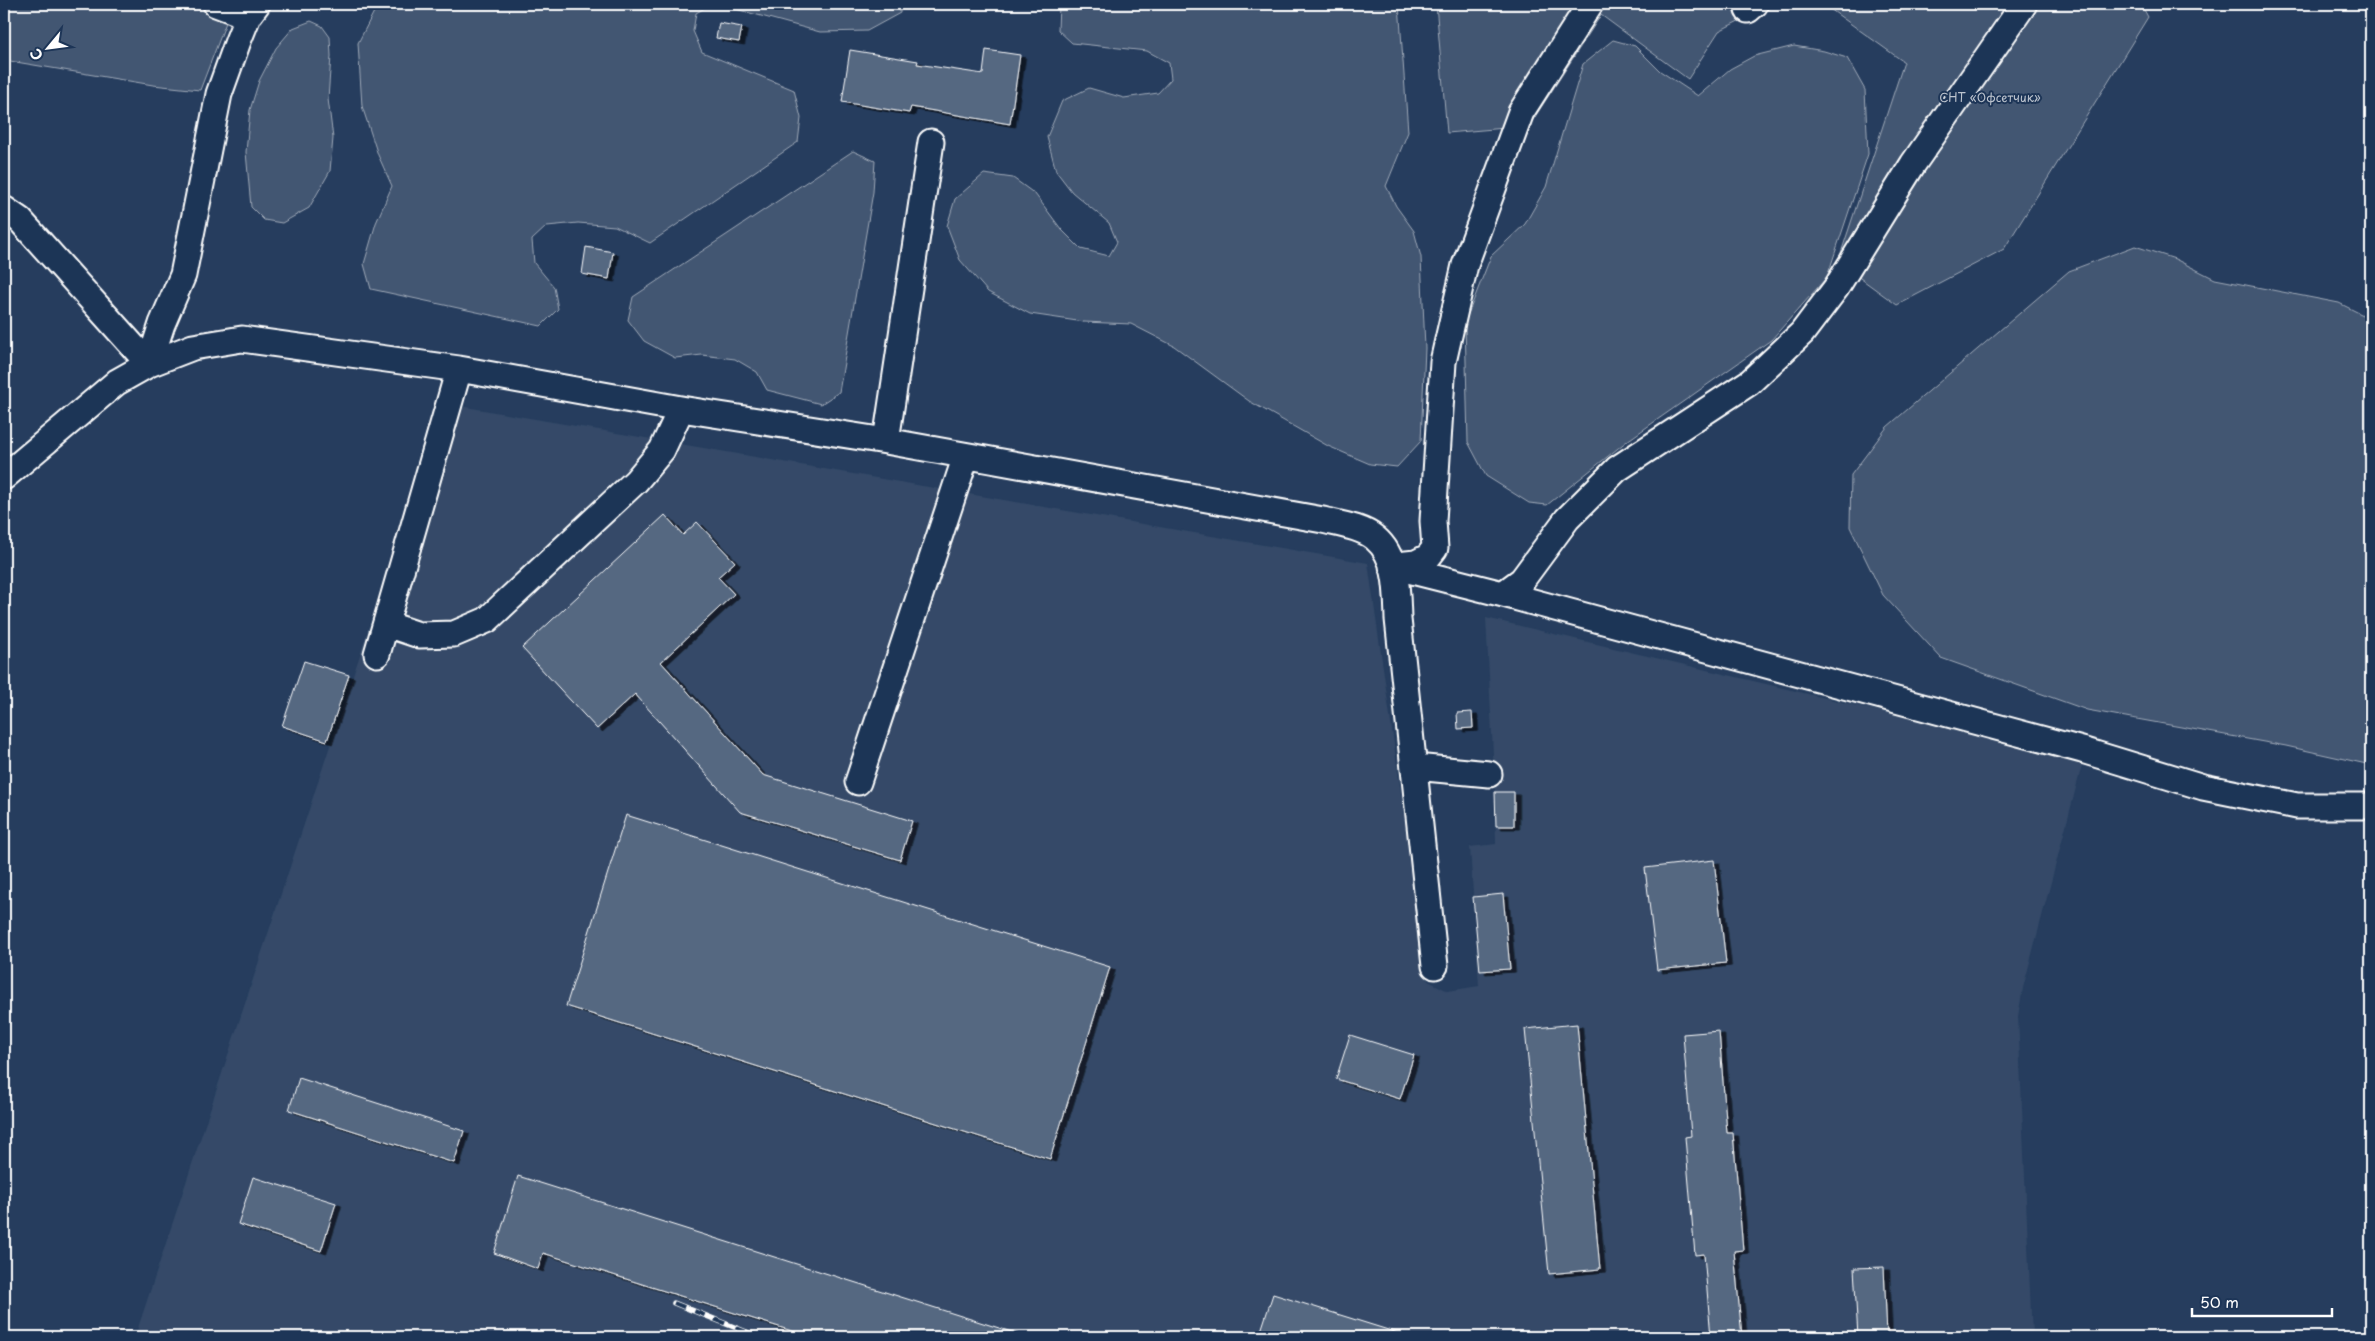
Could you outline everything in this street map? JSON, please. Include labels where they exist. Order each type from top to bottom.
[{"type":"street","points":[[148,364],[162,324],[184,275],[219,94],[252,10],[216,4]]},
{"type":"street","points":[[1392,566],[1416,563],[1428,557],[1435,548],[1433,521],[1443,362],[1465,265],[1521,112],[1590,4]]},
{"type":"street","points":[[1503,594],[1522,580],[1567,519],[1617,469],[1750,382],[1802,333],[1836,288],[1913,164],[2024,4]]},
{"type":"street","points":[[886,441],[931,142]]},
{"type":"street","points":[[4,209],[20,220],[148,364]]},
{"type":"street","points":[[4,477],[117,382],[148,364],[193,347],[242,339],[459,369],[681,409],[886,441],[1351,526],[1375,537],[1387,553],[1396,576],[1398,619],[1435,966]]},
{"type":"street","points":[[378,654],[459,369]]},
{"type":"street","points":[[386,624],[419,635],[454,634],[487,620],[636,481],[662,450],[681,409]]},
{"type":"street","points":[[858,782],[966,456]]},
{"type":"street","points":[[1392,566],[1503,594],[2082,750],[2203,787],[2297,806],[2371,806]]},
{"type":"street","points":[[1414,767],[1489,774]]},
{"type":"shaded area","points":[[443,403],[1368,563],[1428,981],[1448,991],[1479,986],[1470,847],[1496,844],[1486,618],[2045,750],[2082,765],[2023,988],[2018,1016],[2032,1337],[135,1337]]},
{"type":"green space","points":[[4,4],[236,4],[230,12],[200,90],[153,85],[4,60]]},
{"type":"green space","points":[[378,4],[712,4],[696,13],[693,31],[702,52],[794,90],[801,118],[798,142],[650,243],[615,226],[578,223],[547,226],[532,240],[534,263],[554,287],[558,309],[541,326],[371,289],[364,264],[376,223],[392,186],[378,155],[362,106],[358,43]]},
{"type":"green space","points":[[717,4],[900,4],[900,13],[867,31],[820,32]]},
{"type":"green space","points":[[1059,4],[1399,4],[1408,132],[1386,186],[1396,206],[1414,231],[1421,257],[1425,348],[1421,441],[1397,467],[1370,464],[1328,446],[1249,401],[1174,346],[1131,324],[1084,322],[1030,314],[988,292],[960,260],[947,226],[955,199],[984,174],[1013,178],[1035,194],[1061,229],[1081,249],[1109,256],[1117,242],[1109,223],[1072,192],[1056,171],[1047,137],[1062,101],[1089,88],[1124,98],[1158,93],[1171,79],[1169,63],[1147,51],[1072,43],[1058,30]]},
{"type":"green space","points":[[1436,4],[1772,4],[1719,31],[1688,79],[1601,15],[1529,126],[1447,133]]},
{"type":"green space","name":"СНТ «Офсетчик»","points":[[1823,4],[2141,4],[2148,17],[2004,249],[1897,305],[1838,262],[1904,62]]},
{"type":"green space","points":[[311,21],[322,26],[330,37],[331,56],[328,99],[333,138],[330,171],[309,208],[282,223],[264,220],[251,207],[246,152],[250,110],[259,81],[276,48],[293,28]]},
{"type":"green space","points":[[1613,40],[1635,46],[1660,71],[1698,96],[1730,69],[1754,56],[1794,46],[1824,51],[1847,58],[1865,90],[1868,154],[1827,277],[1771,340],[1627,441],[1547,505],[1529,503],[1486,476],[1468,442],[1465,322],[1491,256],[1525,224],[1546,187],[1583,64]]},
{"type":"green space","points":[[853,151],[875,161],[873,192],[839,392],[821,404],[767,390],[757,372],[735,359],[702,355],[675,358],[644,341],[628,320],[633,297]]},
{"type":"green space","points":[[2135,246],[2175,259],[2215,279],[2339,303],[2371,319],[2371,765],[2286,746],[2087,710],[1941,658],[1883,595],[1850,527],[1851,475],[1887,427],[2069,271]]},
{"type":"building","points":[[719,23],[742,27],[739,42],[716,38]]},
{"type":"building","points":[[850,50],[918,61],[917,64],[983,74],[986,50],[1020,55],[1010,124],[911,107],[909,113],[842,102]]},
{"type":"building","points":[[586,247],[613,252],[609,279],[582,274]]},
{"type":"building","points":[[665,515],[683,535],[697,522],[735,562],[718,577],[734,594],[661,662],[763,775],[912,821],[900,860],[740,812],[635,694],[597,729],[522,648]]},
{"type":"building","points":[[304,661],[349,675],[327,741],[282,726]]},
{"type":"building","points":[[1472,712],[1473,728],[1458,729],[1457,713]]},
{"type":"building","points":[[1495,792],[1514,792],[1514,826],[1496,826]]},
{"type":"building","points":[[626,815],[1110,967],[1050,1159],[566,1006]]},
{"type":"building","points":[[1714,860],[1726,963],[1657,970],[1645,868]]},
{"type":"building","points":[[1503,894],[1510,969],[1480,971],[1473,897]]},
{"type":"building","points":[[1577,1024],[1600,1269],[1549,1274],[1525,1029]]},
{"type":"building","points":[[1719,1031],[1727,1133],[1733,1133],[1743,1250],[1734,1251],[1742,1337],[1711,1337],[1704,1254],[1695,1255],[1685,1137],[1691,1136],[1683,1034]]},
{"type":"building","points":[[1350,1035],[1414,1055],[1400,1099],[1336,1079]]},
{"type":"building","points":[[299,1078],[464,1131],[454,1163],[289,1110]]},
{"type":"building","points":[[518,1176],[1018,1334],[1018,1337],[811,1337],[543,1253],[538,1269],[494,1253]]},
{"type":"building","points":[[253,1177],[336,1203],[321,1251],[238,1224]]},
{"type":"building","points":[[1884,1267],[1887,1336],[1858,1337],[1854,1268]]},
{"type":"building","points":[[1273,1294],[1401,1334],[1400,1337],[1259,1337]]},
{"type":"railway","points":[[674,1303],[759,1337]]}]
